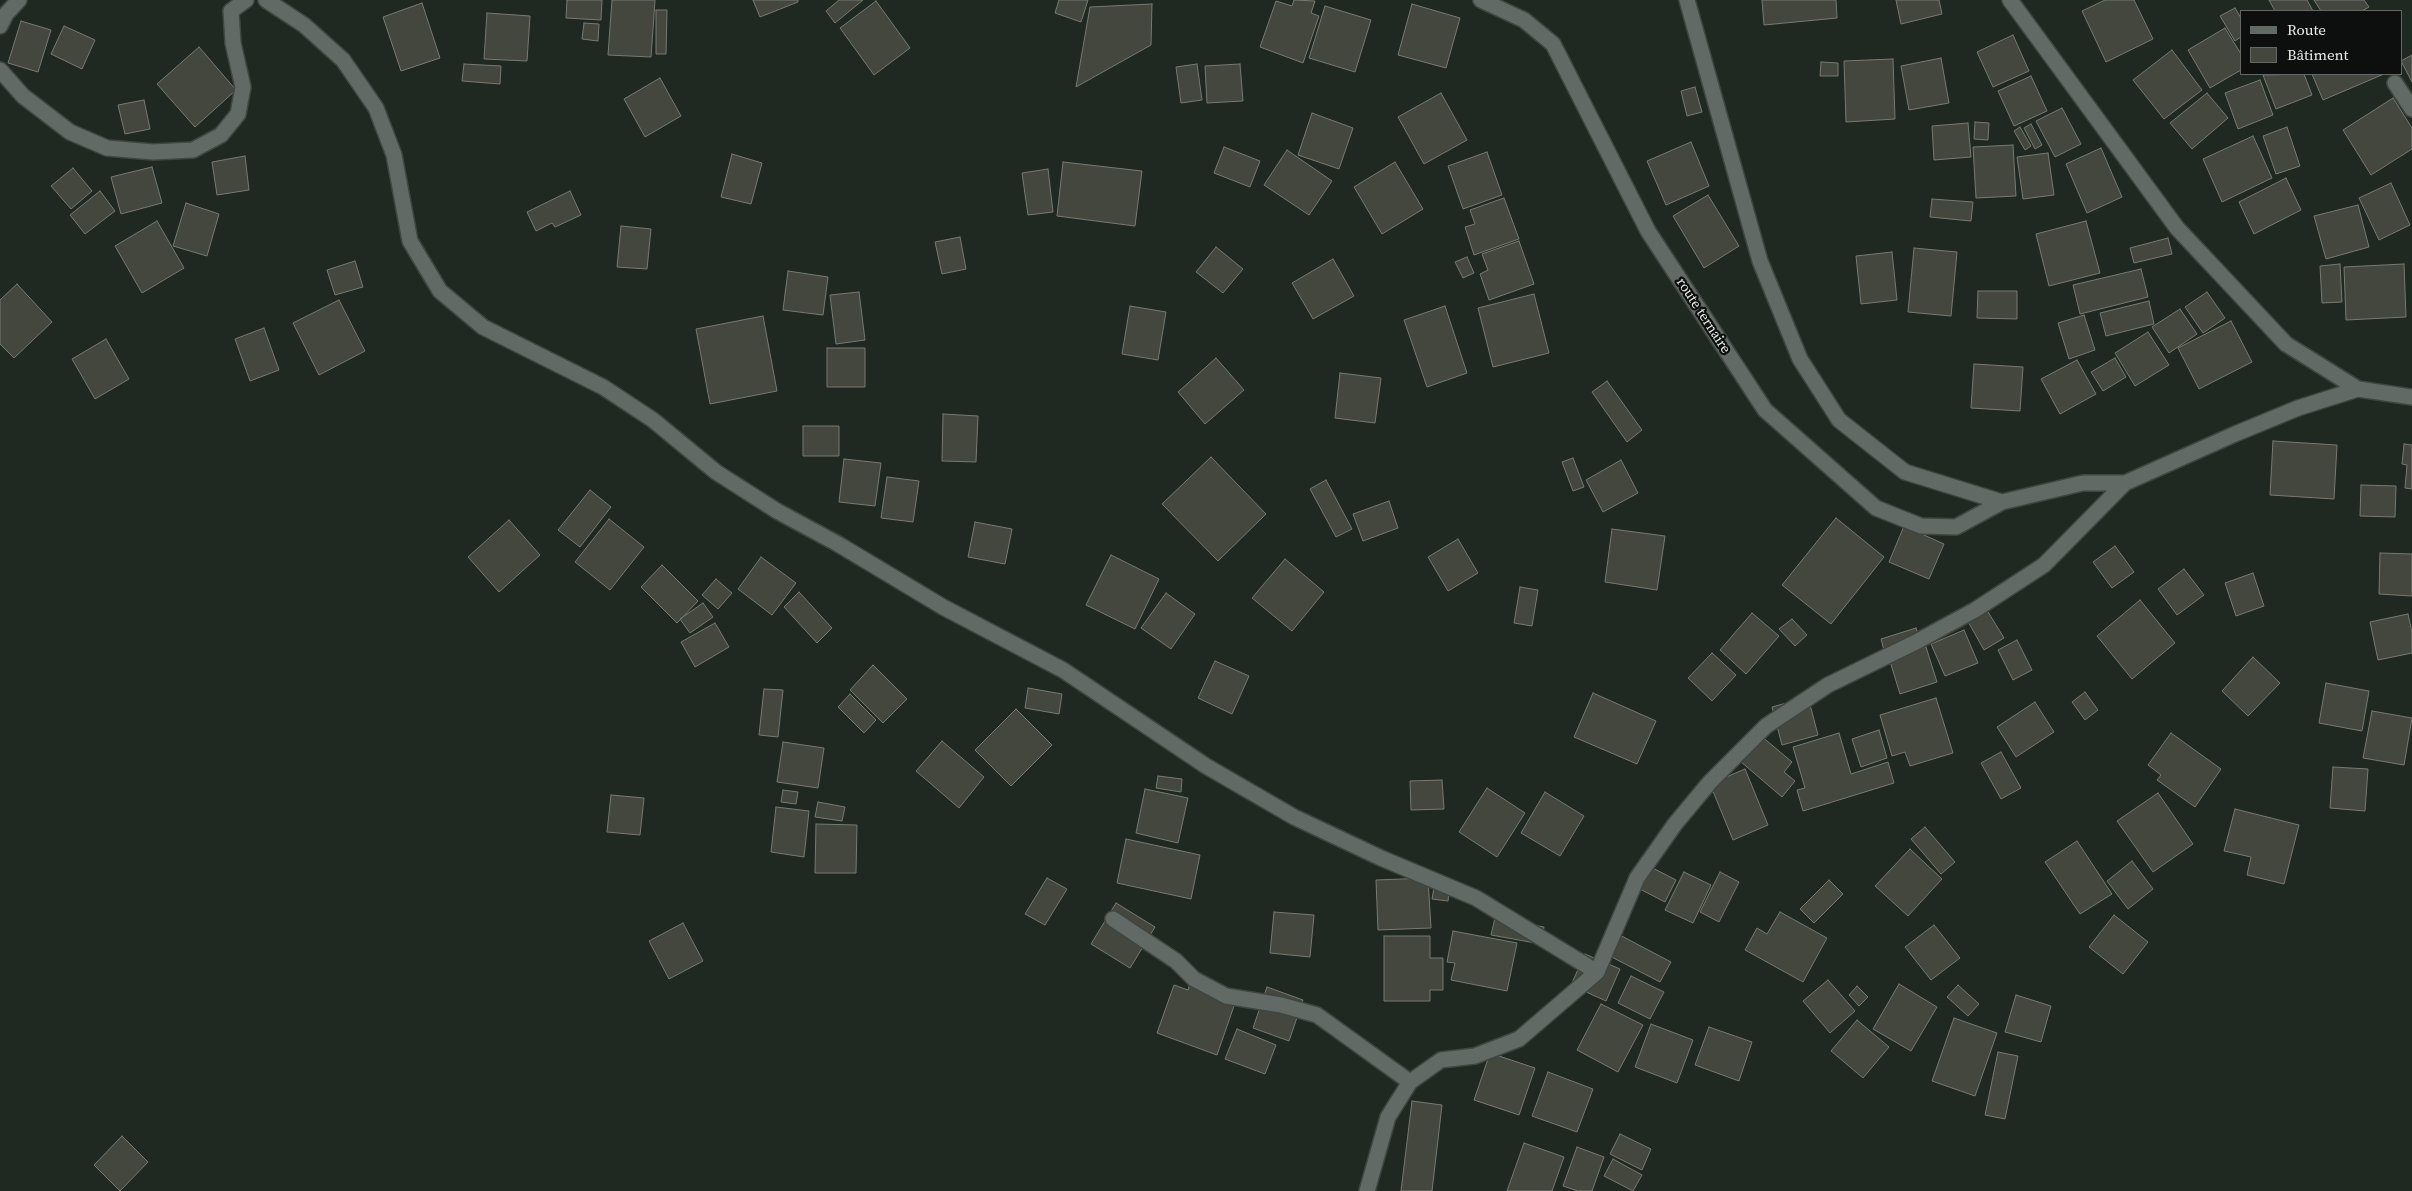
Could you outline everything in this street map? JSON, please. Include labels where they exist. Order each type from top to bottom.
[{"type":"street","points":[[0,26],[6,14],[19,0]]},
{"type":"street","points":[[0,70],[23,96],[70,132],[107,148],[153,152],[193,150],[220,135],[238,114],[243,87],[233,43],[231,11],[246,0]]},
{"type":"street","points":[[266,0],[304,25],[342,60],[376,108],[394,155],[410,242],[440,291],[483,326],[603,387],[653,420],[716,472],[769,506],[838,544],[943,607],[1063,670],[1206,766],[1294,816],[1381,858],[1476,898],[1597,972]]},
{"type":"street","name":"route ternaire","points":[[1481,0],[1524,20],[1553,44],[1648,231],[1765,410],[1876,508],[1921,526],[1956,527],[2002,502],[2083,482],[2125,483]]},
{"type":"street","points":[[1687,0],[1760,261],[1800,359],[1838,420],[1904,472],[2002,502]]},
{"type":"street","points":[[2010,0],[2177,228],[2286,344],[2358,388],[2412,397]]},
{"type":"street","points":[[2395,83],[2412,109]]},
{"type":"street","points":[[1367,1191],[1388,1117],[1410,1082],[1441,1060],[1475,1056],[1519,1039],[1597,972],[1637,878],[1675,824],[1704,789],[1766,726],[1828,685],[1916,642],[1975,610],[2044,565],[2125,483],[2289,411],[2358,388]]},
{"type":"street","points":[[1113,919],[1176,961],[1194,980],[1226,996],[1280,1005],[1317,1015],[1410,1082]]},
{"type":"building","points":[[567,0],[602,0],[601,20],[566,18]]},
{"type":"building","points":[[612,0],[655,0],[651,57],[608,55]]},
{"type":"building","points":[[753,0],[798,0],[798,2],[760,17]]},
{"type":"building","points":[[839,0],[863,0],[835,23],[826,11]]},
{"type":"building","points":[[1059,0],[1088,0],[1081,22],[1055,13]]},
{"type":"building","points":[[1294,0],[1315,1],[1311,13],[1319,16],[1303,63],[1260,47],[1276,1],[1292,6]]},
{"type":"building","points":[[1762,0],[1836,0],[1837,18],[1764,25]]},
{"type":"building","points":[[1896,0],[1939,0],[1942,14],[1901,24]]},
{"type":"building","points":[[2105,0],[2134,0],[2153,39],[2106,62],[2082,11]]},
{"type":"building","points":[[2269,0],[2307,0],[2312,10],[2274,10]]},
{"type":"building","points":[[2314,0],[2364,0],[2369,7],[2364,10],[2320,10]]},
{"type":"building","points":[[876,1],[910,48],[874,75],[840,28]]},
{"type":"building","points":[[422,3],[440,58],[401,71],[383,17]]},
{"type":"building","points":[[1152,4],[1151,45],[1076,87],[1090,7]]},
{"type":"building","points":[[1412,4],[1460,18],[1446,68],[1398,55]]},
{"type":"building","points":[[1325,6],[1371,20],[1355,72],[1309,58]]},
{"type":"building","points":[[2235,8],[2240,16],[2240,38],[2235,41],[2220,16]]},
{"type":"building","points":[[656,10],[667,10],[666,54],[656,54]]},
{"type":"building","points":[[487,13],[530,16],[527,61],[484,59]]},
{"type":"building","points":[[21,21],[51,30],[38,72],[8,63]]},
{"type":"building","points":[[584,23],[599,24],[598,41],[582,39]]},
{"type":"building","points":[[64,26],[95,40],[82,69],[51,54]]},
{"type":"building","points":[[2225,28],[2240,52],[2240,71],[2210,88],[2188,50]]},
{"type":"building","points":[[2013,35],[2029,71],[1993,87],[1977,52]]},
{"type":"building","points":[[199,47],[236,90],[195,127],[157,84]]},
{"type":"building","points":[[2172,50],[2202,90],[2164,119],[2133,80]]},
{"type":"building","points":[[2412,55],[2412,82],[2402,63],[2402,60]]},
{"type":"building","points":[[1941,58],[1949,103],[1909,110],[1901,66]]},
{"type":"building","points":[[1893,59],[1895,119],[1846,122],[1844,61]]},
{"type":"building","points":[[1821,62],[1838,63],[1838,76],[1820,76]]},
{"type":"building","points":[[464,64],[501,66],[500,84],[462,81]]},
{"type":"building","points":[[1197,64],[1202,100],[1181,103],[1176,67]]},
{"type":"building","points":[[1240,64],[1243,101],[1207,103],[1205,66]]},
{"type":"building","points":[[2263,75],[2304,75],[2312,95],[2276,109]]},
{"type":"building","points":[[2312,75],[2382,75],[2323,100]]},
{"type":"building","points":[[2031,76],[2047,111],[2014,126],[1998,91]]},
{"type":"building","points":[[660,78],[681,116],[645,137],[624,99]]},
{"type":"building","points":[[2260,80],[2273,115],[2238,129],[2225,93]]},
{"type":"building","points":[[1695,87],[1702,112],[1687,116],[1681,91]]},
{"type":"building","points":[[1441,93],[1467,140],[1424,164],[1398,117]]},
{"type":"building","points":[[2207,93],[2228,118],[2192,149],[2170,123]]},
{"type":"building","points":[[2393,98],[2412,128],[2412,149],[2371,175],[2343,130]]},
{"type":"building","points":[[144,100],[150,129],[125,134],[118,105]]},
{"type":"building","points":[[2062,108],[2081,144],[2055,157],[2036,121]]},
{"type":"building","points":[[1312,113],[1353,128],[1339,169],[1298,155]]},
{"type":"building","points":[[1975,122],[1989,123],[1988,140],[1974,139]]},
{"type":"building","points":[[1968,123],[1971,157],[1934,160],[1932,126]]},
{"type":"building","points":[[2031,124],[2042,145],[2035,149],[2024,128]]},
{"type":"building","points":[[2020,127],[2031,146],[2025,150],[2014,131]]},
{"type":"building","points":[[2287,127],[2300,166],[2276,174],[2263,136]]},
{"type":"building","points":[[2253,136],[2272,178],[2222,202],[2203,159]]},
{"type":"building","points":[[1691,142],[1709,186],[1666,205],[1647,161]]},
{"type":"building","points":[[2013,145],[2016,196],[1976,198],[1973,147]]},
{"type":"building","points":[[1224,147],[1260,161],[1250,187],[1214,173]]},
{"type":"building","points":[[2101,148],[2122,197],[2087,213],[2066,164]]},
{"type":"building","points":[[1287,150],[1332,181],[1309,215],[1264,185]]},
{"type":"building","points":[[1487,152],[1502,195],[1463,209],[1448,166]]},
{"type":"building","points":[[2048,153],[2054,195],[2023,199],[2017,157]]},
{"type":"building","points":[[732,154],[762,163],[751,204],[721,197]]},
{"type":"building","points":[[245,156],[249,190],[217,195],[212,162]]},
{"type":"building","points":[[1063,162],[1142,171],[1135,226],[1057,216]]},
{"type":"building","points":[[1395,162],[1423,209],[1382,234],[1354,187]]},
{"type":"building","points":[[152,167],[162,203],[121,214],[111,177]]},
{"type":"building","points":[[73,168],[92,191],[71,209],[51,186]]},
{"type":"building","points":[[1048,169],[1053,212],[1028,215],[1022,173]]},
{"type":"building","points":[[2286,178],[2301,210],[2254,234],[2239,202]]},
{"type":"building","points":[[2391,183],[2410,225],[2379,240],[2359,198]]},
{"type":"building","points":[[100,191],[115,211],[85,234],[70,215]]},
{"type":"building","points":[[570,191],[581,215],[555,227],[552,223],[536,231],[527,212]]},
{"type":"building","points":[[1708,195],[1739,246],[1704,268],[1673,216]]},
{"type":"building","points":[[1504,198],[1519,239],[1474,255],[1465,227],[1475,224],[1470,210]]},
{"type":"building","points":[[1932,199],[1973,202],[1971,221],[1930,217]]},
{"type":"building","points":[[186,203],[219,214],[207,256],[173,246]]},
{"type":"building","points":[[2358,205],[2369,247],[2326,259],[2314,216]]},
{"type":"building","points":[[157,221],[184,268],[142,293],[115,246]]},
{"type":"building","points":[[2086,221],[2100,273],[2049,286],[2036,234]]},
{"type":"building","points":[[621,226],[651,229],[647,269],[617,267]]},
{"type":"building","points":[[960,237],[966,269],[942,274],[935,242]]},
{"type":"building","points":[[2168,238],[2172,254],[2134,263],[2130,248]]},
{"type":"building","points":[[1519,241],[1534,284],[1489,300],[1480,274],[1488,270],[1482,254]]},
{"type":"building","points":[[1216,247],[1243,269],[1223,293],[1196,272]]},
{"type":"building","points":[[1914,248],[1957,252],[1951,316],[1908,312]]},
{"type":"building","points":[[1892,252],[1897,300],[1861,304],[1856,256]]},
{"type":"building","points":[[1467,257],[1474,273],[1463,278],[1455,262]]},
{"type":"building","points":[[1333,259],[1354,296],[1313,319],[1292,283]]},
{"type":"building","points":[[355,261],[363,287],[335,295],[327,270]]},
{"type":"building","points":[[2340,264],[2342,302],[2322,303],[2320,266]]},
{"type":"building","points":[[2404,264],[2406,317],[2346,320],[2344,267]]},
{"type":"building","points":[[2141,269],[2148,297],[2080,314],[2073,285]]},
{"type":"building","points":[[788,271],[828,277],[823,315],[783,310]]},
{"type":"building","points":[[17,284],[52,322],[14,358],[0,344],[0,300]]},
{"type":"building","points":[[1978,291],[2017,291],[2017,319],[1977,318]]},
{"type":"building","points":[[859,292],[865,340],[836,344],[830,295]]},
{"type":"building","points":[[2207,292],[2225,318],[2203,333],[2185,307]]},
{"type":"building","points":[[1534,294],[1549,353],[1493,367],[1478,308]]},
{"type":"building","points":[[339,300],[365,351],[319,375],[293,323]]},
{"type":"building","points":[[2149,301],[2154,324],[2106,336],[2100,313]]},
{"type":"building","points":[[1130,306],[1166,312],[1158,360],[1122,354]]},
{"type":"building","points":[[1445,306],[1467,373],[1427,387],[1404,320]]},
{"type":"building","points":[[2180,309],[2197,334],[2169,353],[2152,327]]},
{"type":"building","points":[[2084,315],[2095,350],[2069,359],[2058,323]]},
{"type":"building","points":[[763,316],[777,391],[710,404],[696,329]]},
{"type":"building","points":[[2231,321],[2252,362],[2199,389],[2178,348]]},
{"type":"building","points":[[264,328],[279,370],[250,381],[235,339]]},
{"type":"building","points":[[2148,332],[2169,365],[2135,386],[2115,353]]},
{"type":"building","points":[[106,339],[129,379],[95,399],[72,359]]},
{"type":"building","points":[[827,348],[865,348],[865,387],[827,387]]},
{"type":"building","points":[[1216,358],[1244,390],[1205,424],[1178,392]]},
{"type":"building","points":[[2115,358],[2126,377],[2103,391],[2091,372]]},
{"type":"building","points":[[2077,360],[2096,394],[2060,414],[2041,379]]},
{"type":"building","points":[[1974,364],[2023,367],[2020,411],[1971,408]]},
{"type":"building","points":[[1340,373],[1381,378],[1375,423],[1335,418]]},
{"type":"building","points":[[1607,381],[1642,430],[1627,442],[1592,392]]},
{"type":"building","points":[[943,414],[978,416],[976,462],[942,461]]},
{"type":"building","points":[[803,426],[839,426],[839,456],[803,456]]},
{"type":"building","points":[[2273,441],[2337,445],[2334,499],[2270,495]]},
{"type":"building","points":[[2404,444],[2412,445],[2412,489],[2405,488],[2407,465],[2402,464]]},
{"type":"building","points":[[1211,457],[1266,514],[1218,561],[1162,504]]},
{"type":"building","points":[[1573,458],[1584,487],[1573,491],[1562,462]]},
{"type":"building","points":[[844,459],[881,463],[875,506],[839,502]]},
{"type":"building","points":[[1621,460],[1638,493],[1603,512],[1586,480]]},
{"type":"building","points":[[887,477],[919,481],[913,522],[881,518]]},
{"type":"building","points":[[1326,480],[1352,529],[1336,537],[1310,489]]},
{"type":"building","points":[[2361,485],[2396,486],[2395,517],[2360,516]]},
{"type":"building","points":[[590,490],[611,507],[580,547],[558,530]]},
{"type":"building","points":[[1389,501],[1398,528],[1363,541],[1353,514]]},
{"type":"building","points":[[1836,518],[1884,557],[1831,624],[1782,585]]},
{"type":"building","points":[[609,519],[644,547],[610,590],[575,562]]},
{"type":"building","points":[[509,520],[540,555],[499,592],[468,557]]},
{"type":"building","points":[[975,522],[1012,529],[1005,564],[968,557]]},
{"type":"building","points":[[1904,526],[1944,544],[1929,579],[1889,562]]},
{"type":"building","points":[[1612,529],[1665,536],[1657,590],[1605,582]]},
{"type":"building","points":[[1458,539],[1478,573],[1448,591],[1428,557]]},
{"type":"building","points":[[2115,546],[2134,572],[2112,588],[2093,562]]},
{"type":"building","points":[[2380,553],[2412,554],[2412,596],[2379,594]]},
{"type":"building","points":[[1111,555],[1159,579],[1135,629],[1086,605]]},
{"type":"building","points":[[761,557],[796,583],[772,615],[738,589]]},
{"type":"building","points":[[1285,559],[1324,592],[1292,631],[1252,598]]},
{"type":"building","points":[[662,565],[698,601],[677,623],[641,587]]},
{"type":"building","points":[[2184,569],[2204,595],[2177,615],[2158,589]]},
{"type":"building","points":[[2253,573],[2264,606],[2236,616],[2225,583]]},
{"type":"building","points":[[716,579],[732,593],[718,609],[702,595]]},
{"type":"building","points":[[1520,587],[1538,590],[1532,626],[1514,623]]},
{"type":"building","points":[[799,592],[832,628],[817,643],[784,607]]},
{"type":"building","points":[[1166,593],[1195,614],[1171,649],[1141,628]]},
{"type":"building","points":[[2140,600],[2175,643],[2132,679],[2097,636]]},
{"type":"building","points":[[703,603],[713,617],[690,633],[680,619]]},
{"type":"building","points":[[1985,607],[2004,638],[1984,650],[1966,618]]},
{"type":"building","points":[[1752,613],[1779,636],[1746,674],[1720,650]]},
{"type":"building","points":[[2408,614],[2412,632],[2412,653],[2378,660],[2370,622]]},
{"type":"building","points":[[1792,619],[1807,635],[1795,646],[1779,629]]},
{"type":"building","points":[[715,623],[729,647],[695,667],[681,642]]},
{"type":"building","points":[[1916,628],[1921,643],[1885,654],[1881,639]]},
{"type":"building","points":[[1964,630],[1978,663],[1945,676],[1931,644]]},
{"type":"building","points":[[2017,640],[2032,670],[2013,680],[1998,650]]},
{"type":"building","points":[[1926,647],[1937,682],[1900,694],[1889,658]]},
{"type":"building","points":[[1712,653],[1736,675],[1712,701],[1688,678]]},
{"type":"building","points":[[2253,657],[2280,683],[2248,716],[2222,691]]},
{"type":"building","points":[[1215,661],[1249,676],[1232,714],[1198,698]]},
{"type":"building","points":[[873,665],[907,699],[883,723],[850,690]]},
{"type":"building","points":[[2326,683],[2369,691],[2362,731],[2319,723]]},
{"type":"building","points":[[1028,688],[1062,694],[1059,714],[1025,708]]},
{"type":"building","points":[[764,689],[783,690],[778,737],[759,735]]},
{"type":"building","points":[[2085,692],[2098,710],[2085,720],[2072,702]]},
{"type":"building","points":[[1593,693],[1656,721],[1637,764],[1574,737]]},
{"type":"building","points":[[850,694],[876,720],[864,733],[838,707]]},
{"type":"building","points":[[1808,697],[1818,735],[1782,745],[1772,707]]},
{"type":"building","points":[[1936,698],[1953,753],[1910,766],[1905,752],[1892,756],[1880,715]]},
{"type":"building","points":[[2035,702],[2054,732],[2016,757],[1997,727]]},
{"type":"building","points":[[1016,709],[1052,745],[1011,786],[975,750]]},
{"type":"building","points":[[2372,711],[2412,718],[2404,765],[2363,758]]},
{"type":"building","points":[[1754,730],[1792,762],[1784,772],[1795,781],[1782,797],[1733,755]]},
{"type":"building","points":[[1879,730],[1887,758],[1861,767],[1852,739]]},
{"type":"building","points":[[1839,733],[1851,774],[1888,762],[1894,783],[1803,811],[1797,790],[1805,788],[1793,747]]},
{"type":"building","points":[[2171,733],[2221,769],[2195,807],[2157,780],[2161,775],[2148,765]]},
{"type":"building","points":[[942,741],[984,777],[959,808],[916,771]]},
{"type":"building","points":[[783,742],[824,748],[818,788],[777,782]]},
{"type":"building","points":[[2001,752],[2021,788],[2001,799],[1981,763]]},
{"type":"building","points":[[2333,767],[2368,769],[2365,811],[2330,808]]},
{"type":"building","points":[[1745,769],[1768,825],[1733,840],[1710,784]]},
{"type":"building","points":[[1158,776],[1182,779],[1181,792],[1156,788]]},
{"type":"building","points":[[1442,780],[1444,809],[1411,810],[1410,781]]},
{"type":"building","points":[[1487,788],[1525,813],[1497,857],[1459,832]]},
{"type":"building","points":[[1145,789],[1188,798],[1178,843],[1136,833]]},
{"type":"building","points":[[783,790],[798,792],[796,804],[781,802]]},
{"type":"building","points":[[1545,792],[1584,816],[1560,856],[1521,833]]},
{"type":"building","points":[[2158,793],[2193,844],[2153,872],[2117,821]]},
{"type":"building","points":[[611,795],[644,798],[640,835],[607,832]]},
{"type":"building","points":[[818,802],[845,807],[842,821],[815,817]]},
{"type":"building","points":[[776,807],[809,811],[804,857],[771,852]]},
{"type":"building","points":[[2235,809],[2299,825],[2284,884],[2247,875],[2251,857],[2224,851]]},
{"type":"building","points":[[816,824],[857,825],[856,873],[815,873]]},
{"type":"building","points":[[1925,827],[1955,862],[1941,874],[1911,839]]},
{"type":"building","points":[[1126,839],[1200,855],[1191,899],[1117,883]]},
{"type":"building","points":[[2077,841],[2112,894],[2080,914],[2045,862]]},
{"type":"building","points":[[1910,849],[1942,879],[1908,916],[1875,886]]},
{"type":"building","points":[[2132,861],[2153,889],[2128,909],[2107,881]]},
{"type":"building","points":[[1645,864],[1676,880],[1665,902],[1634,886]]},
{"type":"building","points":[[1684,872],[1711,885],[1693,923],[1665,910]]},
{"type":"building","points":[[1720,872],[1739,882],[1719,922],[1700,912]]},
{"type":"building","points":[[1047,878],[1067,889],[1045,925],[1025,914]]},
{"type":"building","points":[[1428,878],[1431,928],[1378,930],[1376,880]]},
{"type":"building","points":[[1829,880],[1843,894],[1814,923],[1800,909]]},
{"type":"building","points":[[1435,881],[1450,883],[1448,901],[1432,899]]},
{"type":"building","points":[[1116,903],[1155,927],[1130,968],[1091,944]]},
{"type":"building","points":[[1274,912],[1314,915],[1310,957],[1270,953]]},
{"type":"building","points":[[1780,912],[1827,938],[1803,982],[1745,950],[1757,928],[1767,934]]},
{"type":"building","points":[[2114,915],[2148,942],[2123,974],[2089,947]]},
{"type":"building","points":[[1495,918],[1544,927],[1541,944],[1491,935]]},
{"type":"building","points":[[683,923],[703,961],[669,979],[649,941]]},
{"type":"building","points":[[1934,925],[1960,958],[1931,980],[1905,947]]},
{"type":"building","points":[[1453,931],[1517,943],[1507,991],[1451,980],[1455,963],[1447,962]]},
{"type":"building","points":[[1614,932],[1671,962],[1660,982],[1604,953]]},
{"type":"building","points":[[1384,936],[1430,936],[1430,958],[1443,958],[1443,990],[1430,990],[1430,1001],[1384,1001]]},
{"type":"building","points":[[1585,954],[1620,969],[1606,1001],[1571,985]]},
{"type":"building","points":[[1631,976],[1664,992],[1650,1019],[1618,1003]]},
{"type":"building","points":[[1191,980],[1220,1001],[1234,1006],[1217,1055],[1157,1033],[1174,985],[1188,990]]},
{"type":"building","points":[[1828,980],[1855,1011],[1830,1033],[1803,1001]]},
{"type":"building","points":[[1899,984],[1937,1007],[1911,1051],[1873,1029]]},
{"type":"building","points":[[1958,985],[1979,1004],[1968,1016],[1947,997]]},
{"type":"building","points":[[1857,986],[1868,997],[1859,1006],[1849,995]]},
{"type":"building","points":[[1267,987],[1303,1000],[1289,1041],[1253,1028]]},
{"type":"building","points":[[2016,995],[2051,1006],[2041,1042],[2005,1032]]},
{"type":"building","points":[[1601,1004],[1643,1025],[1618,1072],[1577,1050]]},
{"type":"building","points":[[1954,1018],[1997,1033],[1975,1096],[1932,1081]]},
{"type":"building","points":[[1857,1020],[1889,1047],[1863,1078],[1831,1051]]},
{"type":"building","points":[[1651,1024],[1693,1040],[1677,1083],[1635,1067]]},
{"type":"building","points":[[1709,1027],[1752,1042],[1739,1081],[1695,1065]]},
{"type":"building","points":[[1237,1029],[1276,1045],[1265,1074],[1225,1059]]},
{"type":"building","points":[[1998,1052],[2018,1056],[2005,1119],[1985,1115]]},
{"type":"building","points":[[1490,1053],[1535,1068],[1519,1115],[1474,1100]]},
{"type":"building","points":[[1548,1072],[1593,1089],[1577,1132],[1532,1116]]},
{"type":"building","points":[[1412,1101],[1442,1105],[1432,1191],[1401,1191]]},
{"type":"building","points":[[1620,1134],[1651,1149],[1642,1170],[1610,1154]]},
{"type":"building","points":[[122,1136],[148,1162],[120,1191],[94,1165]]},
{"type":"building","points":[[1524,1143],[1564,1157],[1552,1191],[1507,1191]]},
{"type":"building","points":[[1577,1147],[1604,1157],[1592,1191],[1578,1191],[1563,1186]]},
{"type":"building","points":[[1613,1159],[1642,1175],[1633,1191],[1604,1176]]}]
